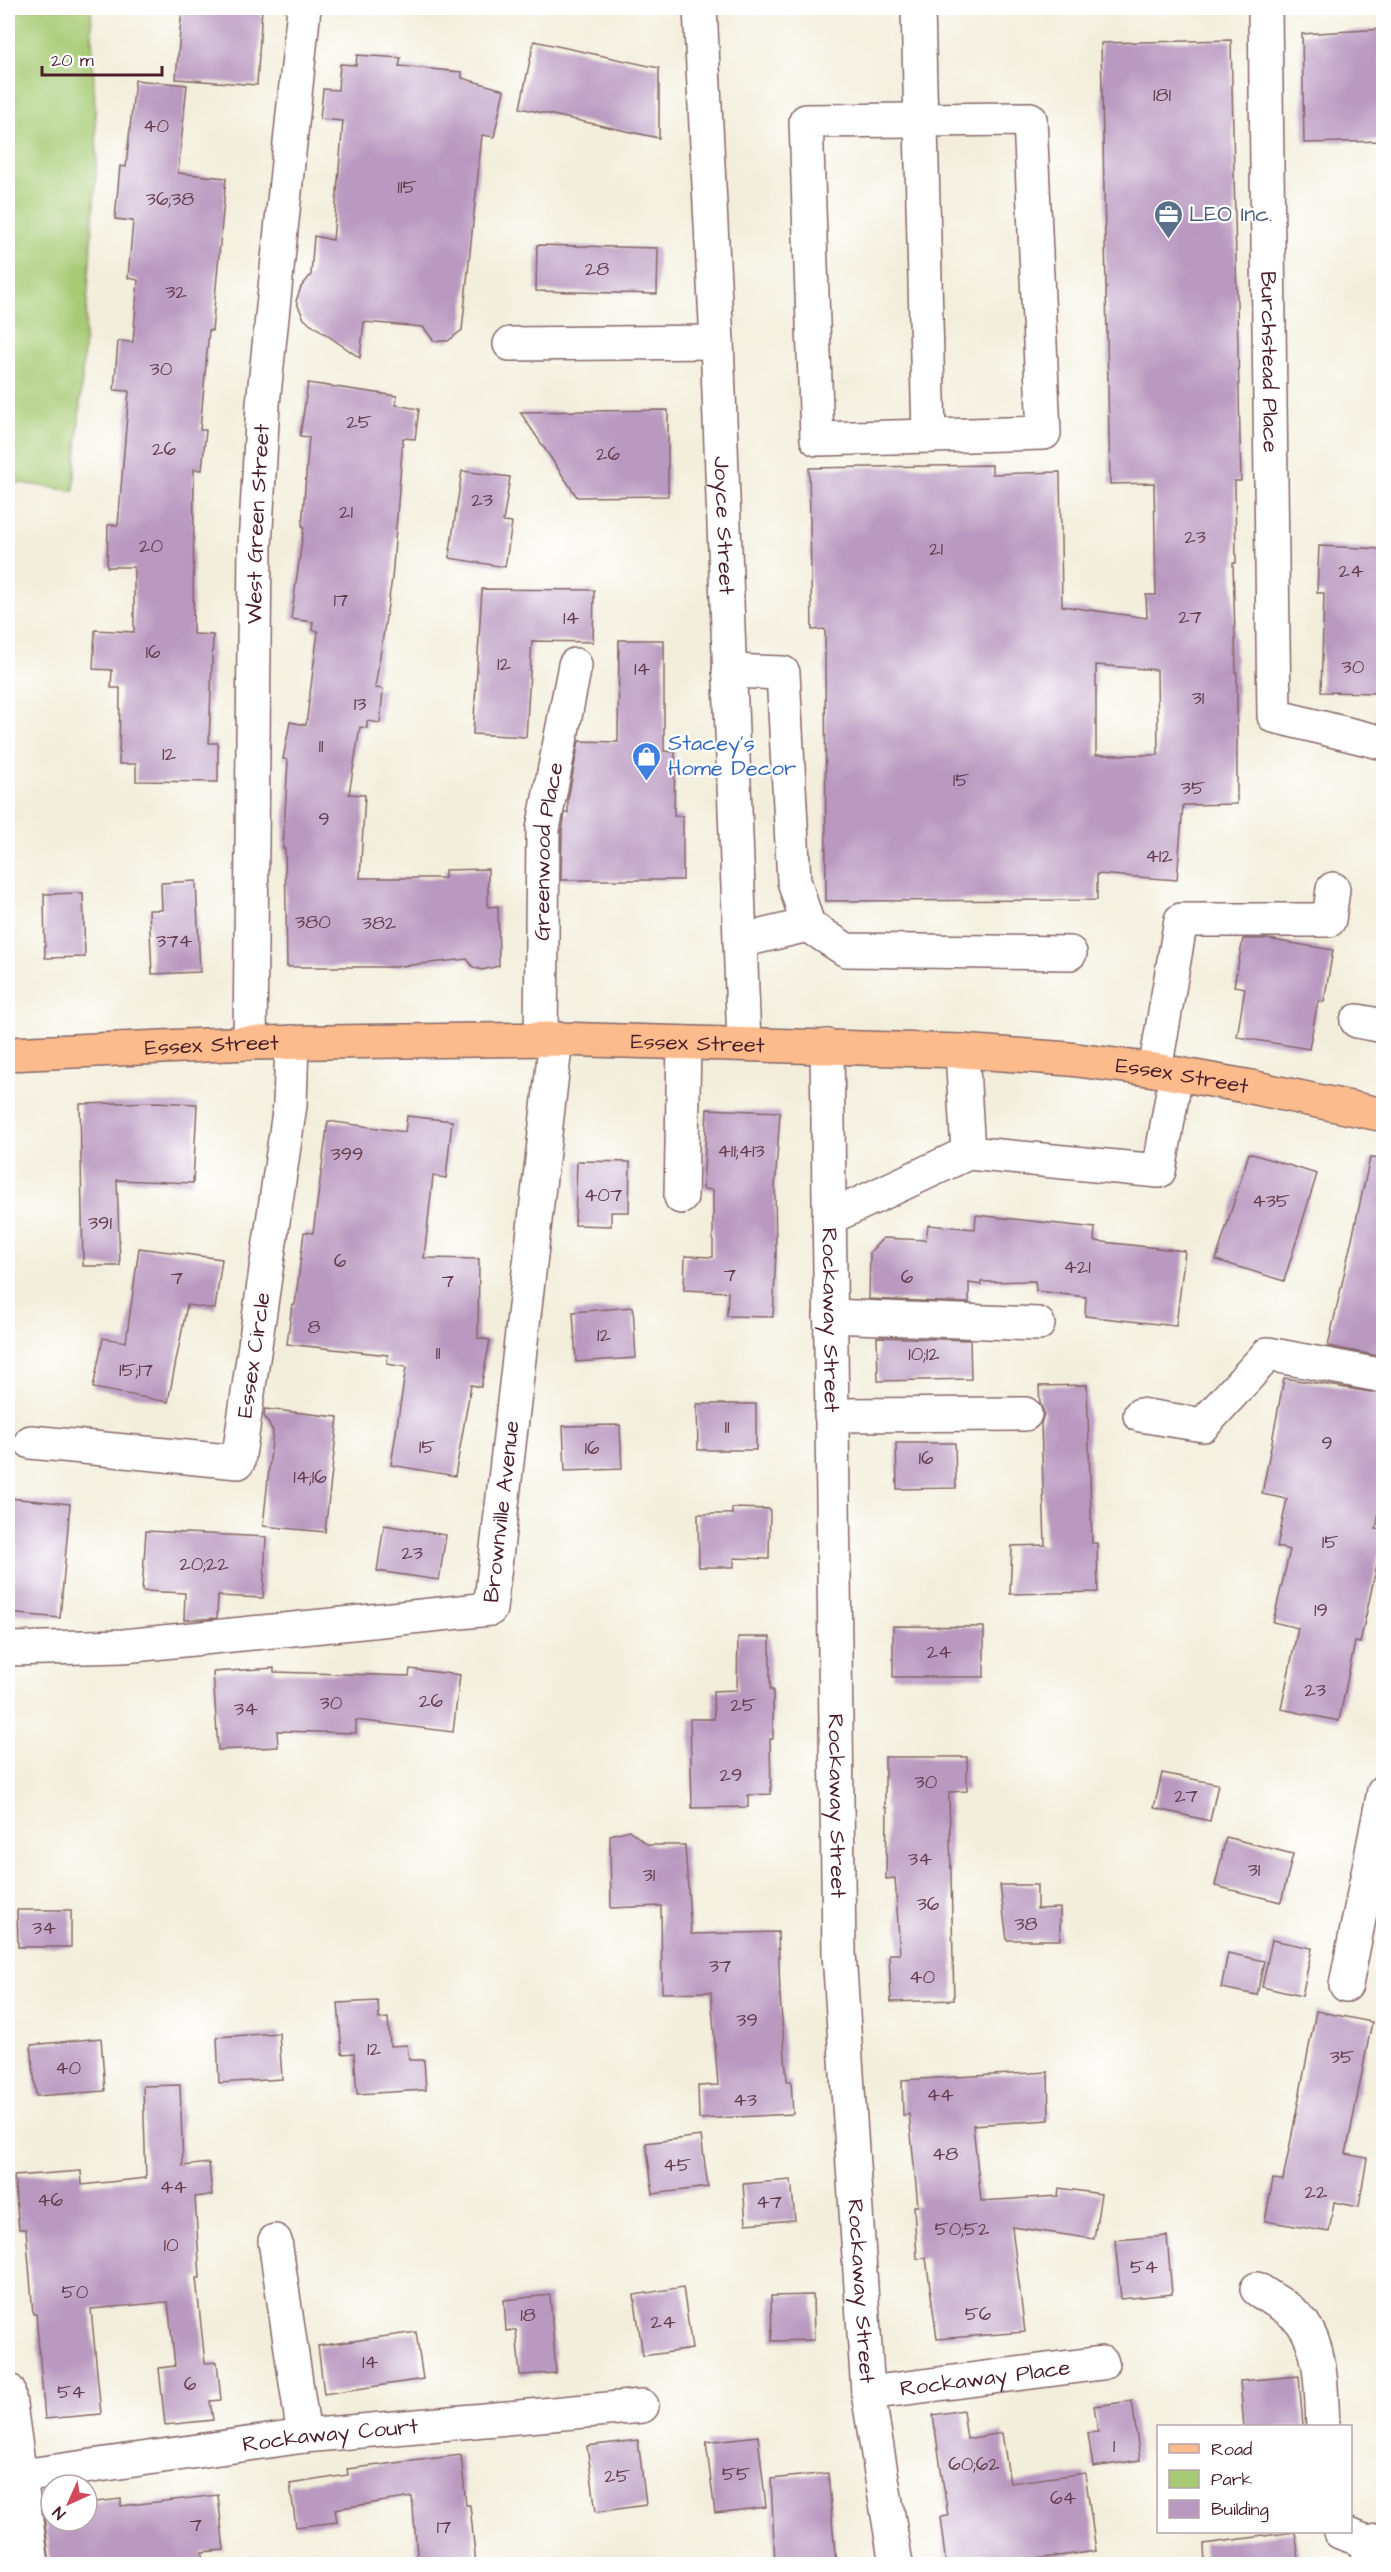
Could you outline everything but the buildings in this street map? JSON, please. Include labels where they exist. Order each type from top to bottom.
[{"type":"main road","name":"Essex Street","points":[[8,1054],[250,1043],[549,1039],[962,1051],[1069,1059],[1166,1072],[1251,1087],[1383,1115]]},
{"type":"street","name":"West Green Street","points":[[250,1043],[255,546],[263,404],[304,8]]},
{"type":"street","name":"Joyce Street","points":[[700,8],[717,342],[744,1043]]},
{"type":"street","points":[[918,8],[919,120],[929,436]]},
{"type":"street","name":"Burchstead Place","points":[[1265,8],[1274,716],[1383,743]]},
{"type":"street","points":[[1030,119],[1044,433],[929,436],[817,439],[806,121],[1030,119]]},
{"type":"street","points":[[510,344],[717,342]]},
{"type":"street","name":"Greenwood Place","points":[[549,1039],[543,828],[575,665]]},
{"type":"street","points":[[729,671],[783,673],[794,881],[808,925],[846,950],[1070,953]]},
{"type":"street","points":[[829,1218],[968,1153],[1159,1171],[1181,920],[1329,920],[1333,889]]},
{"type":"street","points":[[740,941],[808,925]]},
{"type":"street","name":"Brownville Avenue","points":[[8,1649],[124,1646],[489,1609],[549,1039]]},
{"type":"street","name":"Essex Circle","points":[[31,1442],[238,1462],[290,1105],[292,1042]]},
{"type":"street","points":[[681,1197],[684,1042]]},
{"type":"street","name":"Rockaway Street","points":[[827,1046],[839,1953],[868,2393],[896,2565]]},
{"type":"street","points":[[962,1051],[968,1153]]},
{"type":"street","points":[[830,1316],[1038,1324]]},
{"type":"street","points":[[1140,1414],[1203,1425],[1268,1354],[1383,1376]]},
{"type":"street","points":[[831,1415],[1025,1414]]},
{"type":"street","points":[[1346,1985],[1383,1791]]},
{"type":"street","points":[[275,2241],[304,2436]]},
{"type":"street","points":[[1257,2289],[1301,2321],[1313,2342],[1320,2378],[1323,2425]]},
{"type":"street","name":"Rockaway Place","points":[[868,2393],[1102,2363]]},
{"type":"street","points":[[8,2390],[32,2565]]},
{"type":"street","name":"Rockaway Court","points":[[21,2476],[304,2436],[642,2406]]},
{"type":"green space","points":[[8,8],[91,8],[97,159],[74,491],[8,481]]},
{"type":"place","name":"LEO Inc.","points":[[1168,240]]},
{"type":"place","name":"Stacey's Home Decor","points":[[647,782]]}]
